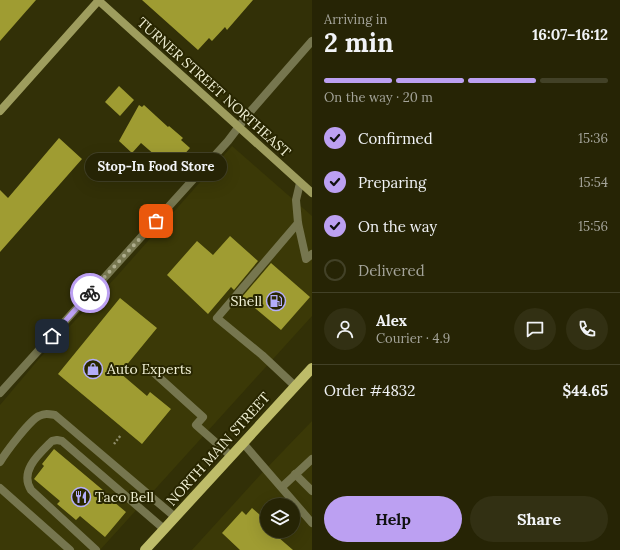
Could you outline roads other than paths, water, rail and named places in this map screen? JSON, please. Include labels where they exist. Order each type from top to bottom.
[{"type":"main road","name":"NORTH MAIN STREET","points":[[145,550],[312,368]]},
{"type":"street","points":[[0,111],[98,0]]},
{"type":"street","name":"TURNER STREET NORTHEAST","points":[[98,0],[239,126],[312,194]]},
{"type":"lane","points":[[0,393],[228,141],[250,112],[312,41]]},
{"type":"lane","points":[[300,182],[296,200],[298,223],[306,259],[312,254]]},
{"type":"lane","points":[[295,386],[262,355],[217,318],[298,223]]},
{"type":"lane","points":[[152,371],[203,417],[196,425],[231,456]]},
{"type":"lane","points":[[0,462],[38,416],[46,413],[55,415],[175,517]]},
{"type":"lane","points":[[96,550],[31,490],[28,484],[27,478],[30,466],[52,441],[62,441],[164,529]]},
{"type":"lane","points":[[243,443],[312,523]]},
{"type":"lane","points":[[282,487],[312,459]]},
{"type":"lane","points":[[295,474],[312,491]]},
{"type":"lane","points":[[0,488],[70,550]]},
{"type":"place","name":"Stop-In Food Store","points":[[156,221]]},
{"type":"place","name":"Shell","points":[[276,301]]},
{"type":"place","name":"Auto Experts","points":[[93,369]]},
{"type":"place","name":"Taco Bell","points":[[81,497]]}]
